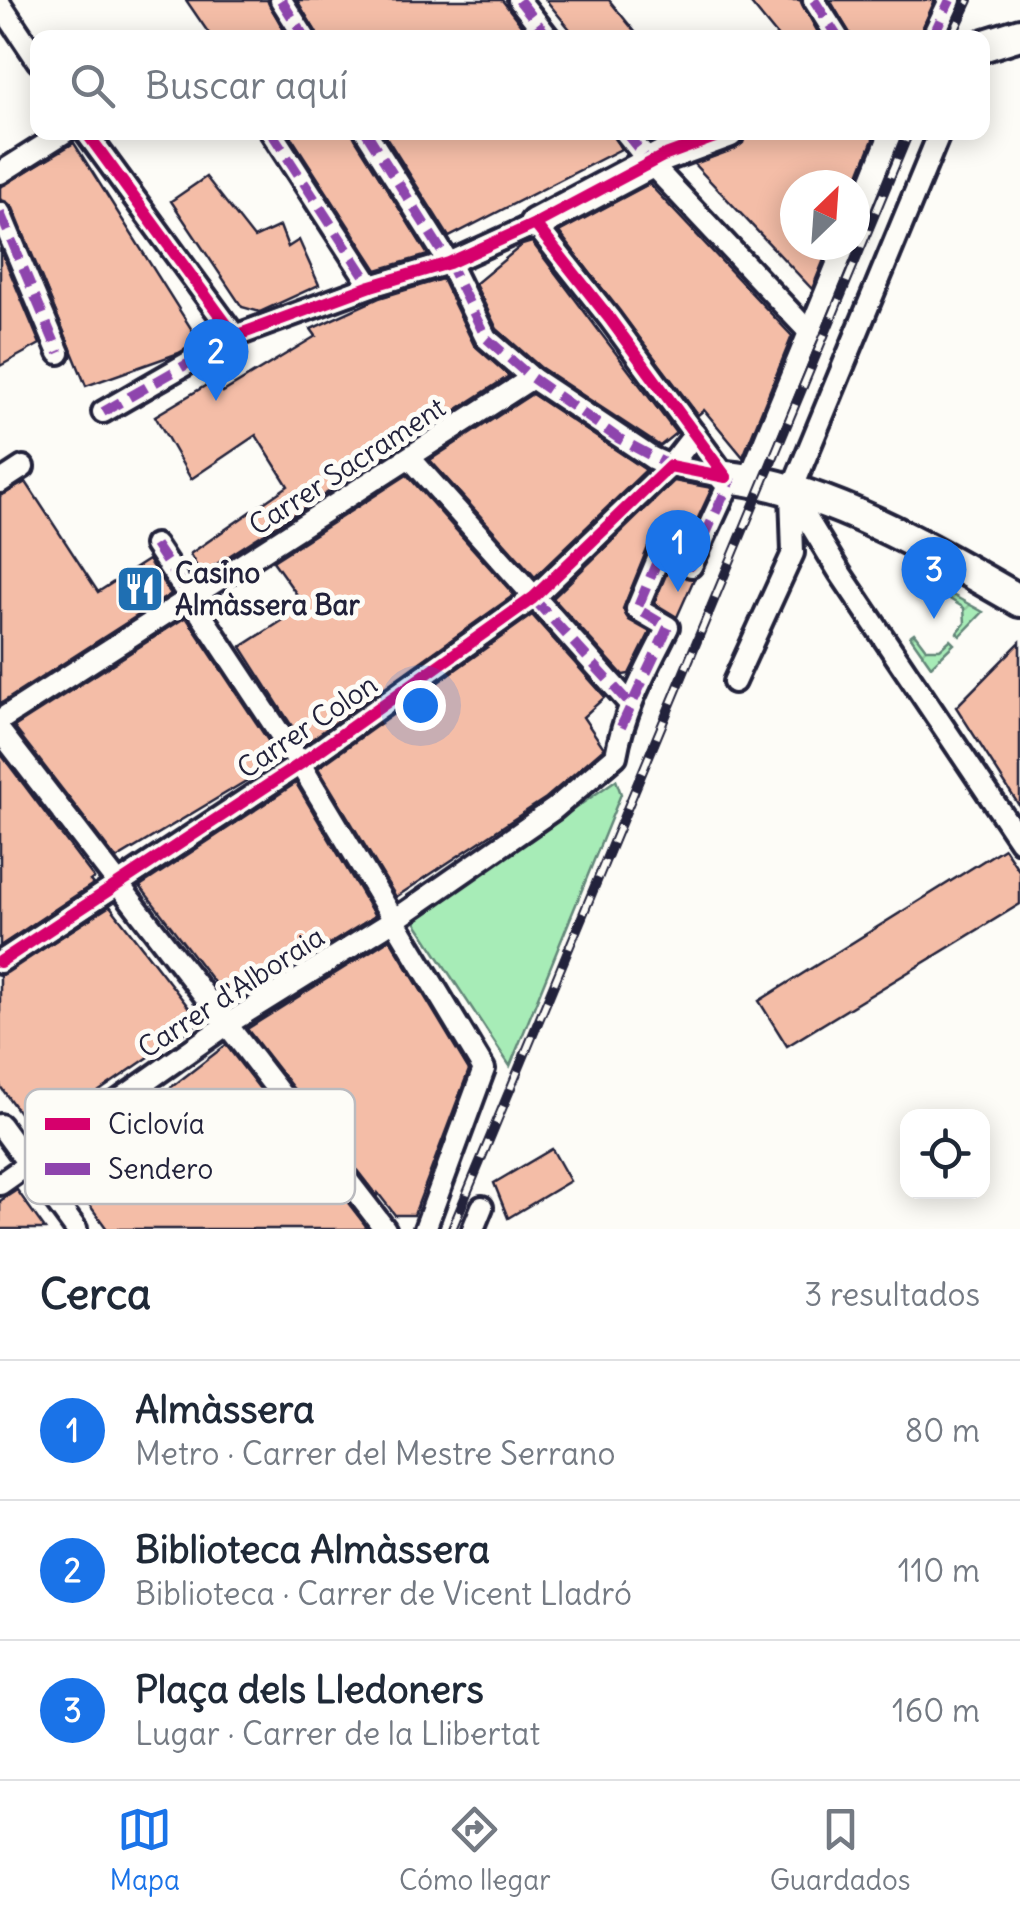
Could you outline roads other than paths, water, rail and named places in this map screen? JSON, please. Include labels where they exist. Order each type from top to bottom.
[{"type":"street","points":[[281,0],[300,30]]},
{"type":"street","points":[[519,0],[543,30]]},
{"type":"street","points":[[814,0],[833,30]]},
{"type":"street","points":[[936,30],[950,0]]},
{"type":"street","points":[[0,4],[30,49]]},
{"type":"street","points":[[990,43],[1020,34]]},
{"type":"street","points":[[0,174],[53,140]]},
{"type":"street","points":[[92,140],[236,336]]},
{"type":"street","points":[[276,140],[371,286]]},
{"type":"street","points":[[371,140],[449,263],[486,338],[532,378],[618,438],[670,466],[791,492],[871,521],[1020,601]]},
{"type":"street","points":[[631,140],[810,334]]},
{"type":"street","points":[[103,412],[236,336],[371,286],[449,263],[535,224],[650,163],[708,140]]},
{"type":"street","points":[[870,184],[888,140]]},
{"type":"street","points":[[734,682],[793,553],[791,492],[937,140]]},
{"type":"street","points":[[0,212],[58,352]]},
{"type":"street","points":[[535,224],[695,434],[736,478]]},
{"type":"street","points":[[736,478],[810,334],[840,260]]},
{"type":"street","name":"Carrer Sacrament","points":[[0,720],[532,378]]},
{"type":"street","name":"Carrer Colon","points":[[0,962],[300,764],[534,598],[670,466],[695,434]]},
{"type":"street","points":[[410,458],[630,704]]},
{"type":"street","points":[[0,482],[23,467]]},
{"type":"street","name":"Carrer d'Alboraia","points":[[134,1089],[228,1022],[396,918],[554,809],[616,756],[630,704],[668,626],[637,609],[661,552],[691,566],[736,478]]},
{"type":"street","points":[[791,492],[840,573],[1020,841]]},
{"type":"street","points":[[155,545],[300,764],[484,1069],[425,1229]]},
{"type":"street","points":[[0,731],[279,1089]]},
{"type":"street","points":[[0,1125],[25,1160]]},
{"type":"street","name":"Carrer d'Alboraia","points":[[0,1184],[25,1166]]},
{"type":"street","points":[[355,1188],[386,1229]]},
{"type":"street","points":[[58,1204],[76,1229]]},
{"type":"street","points":[[473,1229],[482,1207]]},
{"type":"railway","points":[[955,30],[969,0]]},
{"type":"railway","points":[[452,1229],[906,140]]},
{"type":"place","name":"Biblioteca Almàssera","points":[[216,401]]},
{"type":"place","name":"Casino Almàssera Bar","points":[[140,589]]},
{"type":"place","name":"Almàssera","points":[[678,592]]},
{"type":"place","name":"Plaça dels Lledoners","points":[[934,619]]}]
